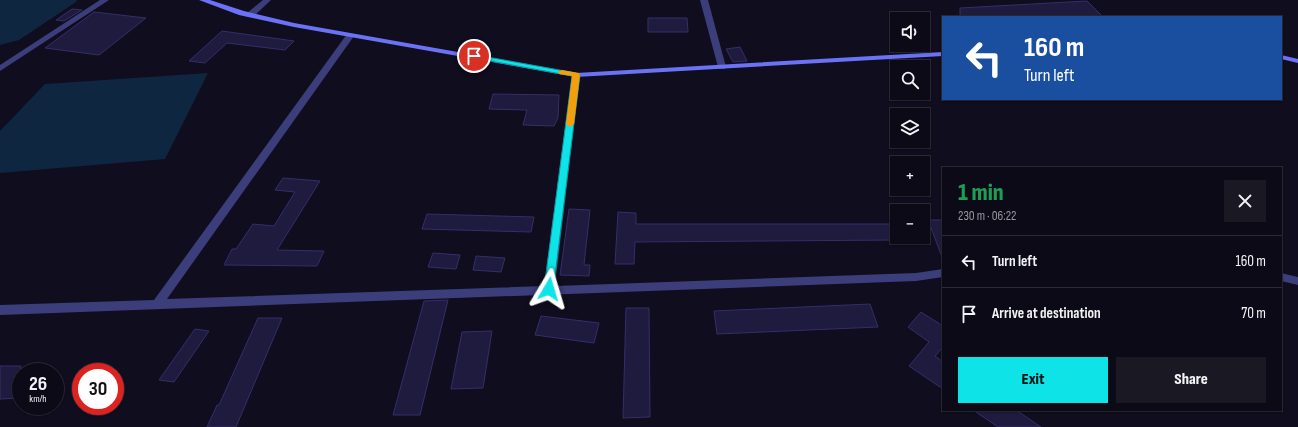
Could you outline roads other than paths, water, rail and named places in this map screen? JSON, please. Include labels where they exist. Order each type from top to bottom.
[{"type":"main road","points":[[203,0],[250,15],[350,36],[415,45],[576,75],[942,54]]},
{"type":"main road","points":[[1282,57],[1298,61]]},
{"type":"street","points":[[0,69],[105,0]]},
{"type":"street","points":[[250,15],[267,0]]},
{"type":"street","points":[[704,0],[722,67]]},
{"type":"street","points":[[157,304],[350,36]]},
{"type":"street","points":[[549,289],[576,75]]},
{"type":"street","points":[[0,310],[549,289],[916,277],[942,272]]},
{"type":"street","points":[[1282,277],[1298,281]]},
{"type":"water","points":[[0,0],[77,0],[19,40],[0,45]]},
{"type":"water","points":[[208,73],[165,159],[0,173],[0,131],[45,84]]}]
